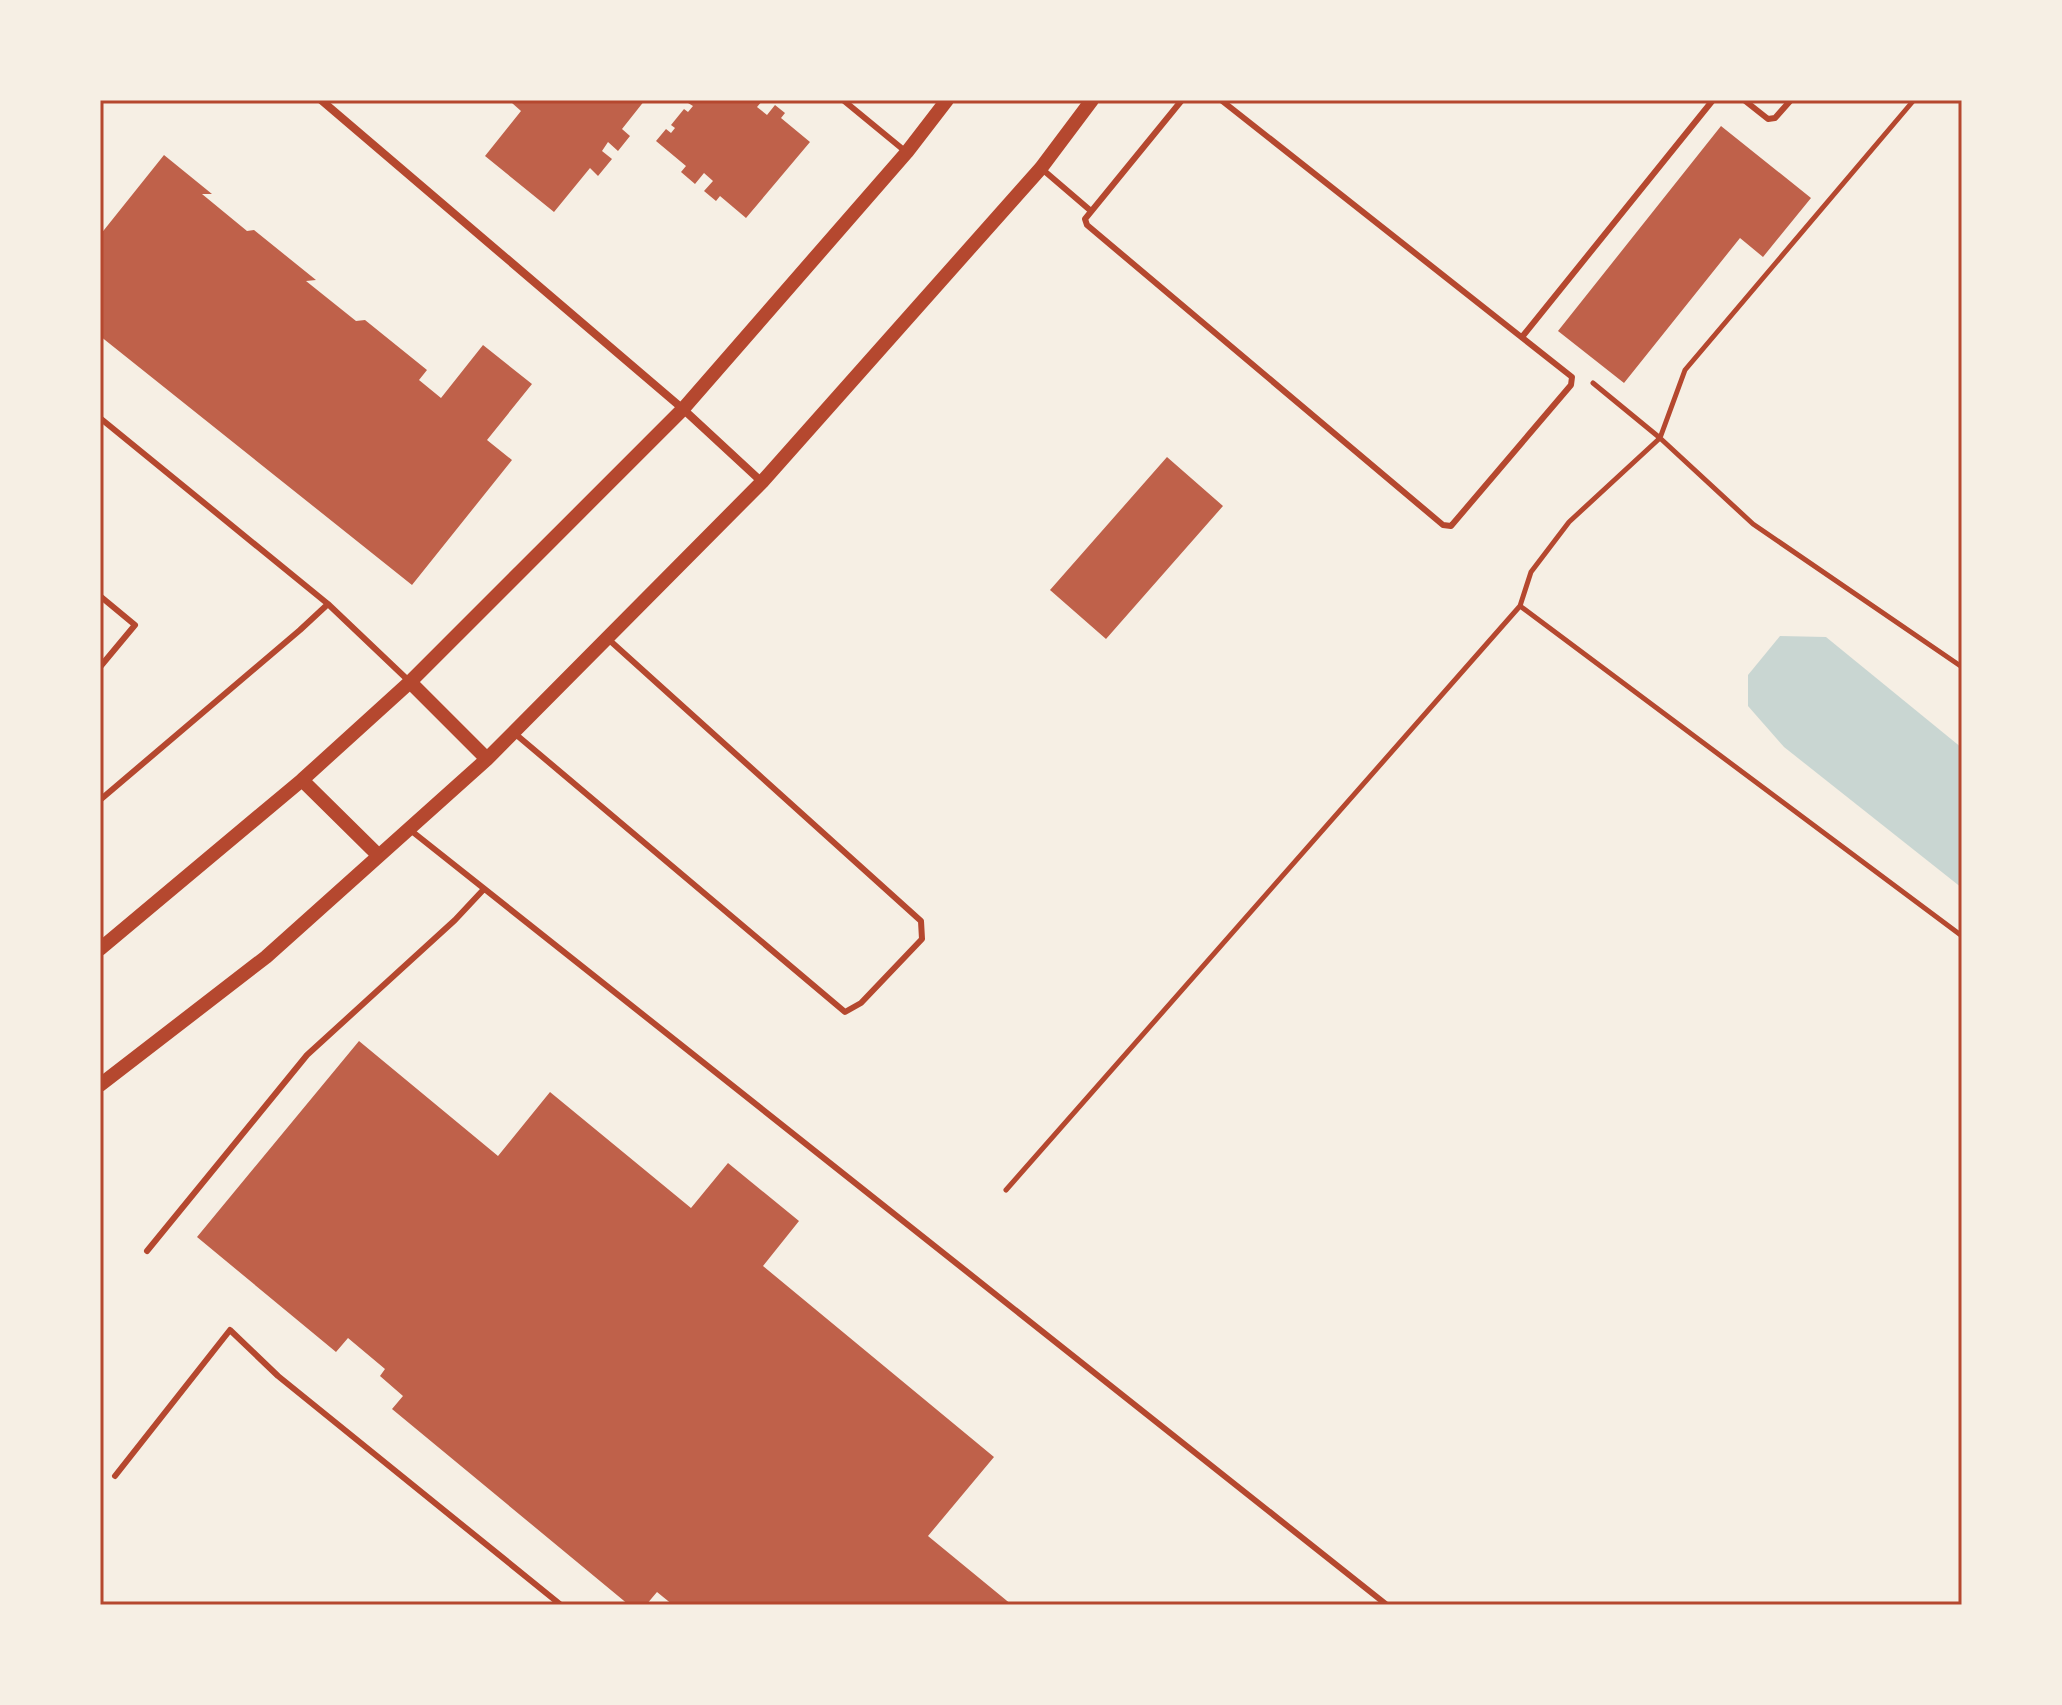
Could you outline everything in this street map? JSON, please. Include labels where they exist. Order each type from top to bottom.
[{"type":"street","points":[[321,100],[683,409],[762,482]]},
{"type":"street","points":[[100,949],[302,780],[410,682],[683,409],[907,152],[947,100]]},
{"type":"street","points":[[100,1085],[266,957],[487,759],[762,482],[1041,168],[1092,100]]},
{"type":"street","points":[[410,682],[487,759]]},
{"type":"street","points":[[302,780],[378,855]]},
{"type":"lane","points":[[843,100],[907,152]]},
{"type":"lane","points":[[1182,100],[1091,211],[1085,219],[1087,225],[1443,525],[1451,526],[1571,385],[1572,377],[1221,100]]},
{"type":"lane","points":[[1522,337],[1713,100]]},
{"type":"lane","points":[[1744,100],[1768,119],[1775,118],[1791,100]]},
{"type":"lane","points":[[1041,168],[1091,211]]},
{"type":"lane","points":[[100,418],[328,604],[410,682]]},
{"type":"lane","points":[[100,596],[135,625],[100,667]]},
{"type":"lane","points":[[100,800],[328,604]]},
{"type":"lane","points":[[513,732],[845,1012],[861,1003],[922,939],[921,921],[607,638]]},
{"type":"lane","points":[[409,828],[1387,1605]]},
{"type":"lane","points":[[147,1251],[307,1055],[455,920],[484,889]]},
{"type":"lane","points":[[115,1476],[230,1330],[278,1376],[561,1605]]},
{"type":"path","points":[[1006,1190],[1520,606],[1531,572],[1569,522],[1660,438],[1685,370],[1914,100]]},
{"type":"path","points":[[1520,606],[1962,936]]},
{"type":"shaded area","points":[[1780,636],[1826,637],[1962,748],[1962,888],[1784,747],[1748,706],[1748,675]]},
{"type":"building","points":[[515,100],[645,100],[622,129],[630,136],[618,151],[608,142],[602,151],[612,159],[598,176],[590,168],[554,212],[485,156],[521,111],[512,103]]},
{"type":"building","points":[[691,100],[763,100],[757,107],[767,115],[775,105],[785,113],[781,118],[810,142],[746,218],[720,196],[716,201],[704,191],[713,181],[704,173],[695,184],[681,172],[686,166],[656,141],[666,129],[671,133],[675,128],[671,125],[684,109],[688,112],[693,106],[688,103]]},
{"type":"building","points":[[1721,126],[1811,198],[1763,257],[1740,238],[1624,383],[1558,331]]},
{"type":"building","points":[[164,155],[212,194],[202,194],[247,231],[254,230],[316,280],[306,281],[356,321],[365,320],[427,370],[419,380],[441,398],[483,345],[532,384],[487,440],[512,460],[412,585],[100,336],[100,235]]},
{"type":"building","points":[[1167,457],[1223,506],[1106,639],[1050,590]]},
{"type":"building","points":[[359,1041],[498,1156],[550,1092],[691,1208],[728,1163],[799,1221],[763,1266],[994,1457],[928,1536],[1012,1605],[673,1605],[657,1592],[646,1605],[629,1605],[392,1409],[403,1396],[380,1376],[385,1369],[348,1338],[336,1352],[197,1237]]}]
